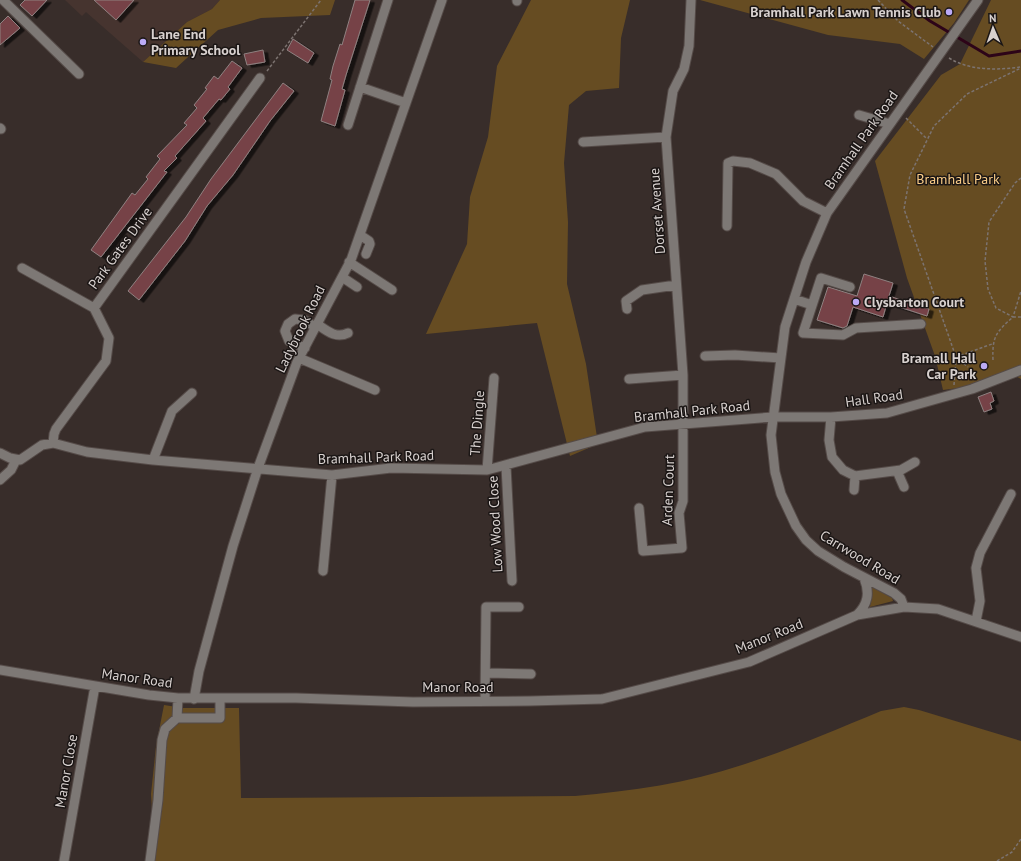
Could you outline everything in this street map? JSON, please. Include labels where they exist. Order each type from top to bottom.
[{"type":"street","points":[[0,3],[3,0],[78,74]]},
{"type":"street","points":[[348,125],[388,0]]},
{"type":"street","name":"Ladybrook Road","points":[[194,699],[199,671],[233,546],[258,468],[299,358],[342,277],[360,235],[442,0]]},
{"type":"street","name":"Dorset Avenue","points":[[684,423],[666,137],[673,91],[684,70],[689,46],[691,0]]},
{"type":"street","name":"Bramhall Park Road","points":[[53,442],[87,452],[153,460],[332,475],[391,468],[487,470],[645,427],[773,417],[785,328],[806,262],[827,213],[978,0]]},
{"type":"street","name":"Park Gates Drive","points":[[53,442],[56,429],[106,361],[109,338],[94,308],[260,78]]},
{"type":"street","points":[[360,87],[406,103]]},
{"type":"street","points":[[859,115],[890,124]]},
{"type":"street","points":[[583,142],[666,137]]},
{"type":"street","points":[[727,226],[728,163],[733,160],[750,163],[776,174],[803,201],[827,213]]},
{"type":"street","points":[[360,235],[369,241],[370,244],[366,254]]},
{"type":"street","points":[[349,262],[392,290]]},
{"type":"street","points":[[22,268],[94,308]]},
{"type":"street","points":[[342,277],[357,287]]},
{"type":"street","points":[[850,287],[821,278],[803,332],[843,335],[856,328],[921,324]]},
{"type":"street","points":[[627,309],[626,301],[642,290],[676,285]]},
{"type":"street","points":[[794,299],[812,305]]},
{"type":"street","points":[[305,348],[289,341],[285,331],[288,324],[295,319],[316,326],[335,335],[340,336],[348,333]]},
{"type":"street","points":[[705,356],[735,354],[781,358]]},
{"type":"street","points":[[299,358],[375,390]]},
{"type":"street","name":"Hall Road","points":[[773,417],[831,417],[886,413],[953,395],[1021,370]]},
{"type":"street","points":[[629,379],[682,376]]},
{"type":"street","name":"The Dingle","points":[[487,470],[494,378]]},
{"type":"street","points":[[153,460],[172,411],[192,393]]},
{"type":"street","name":"Carrwood Road","points":[[773,417],[771,440],[775,472],[781,494],[796,526],[806,540],[818,551],[864,578],[894,593],[901,599],[904,607]]},
{"type":"street","points":[[831,417],[830,440],[832,457],[843,470],[855,476],[897,470],[915,462]]},
{"type":"street","name":"Arden Court","points":[[639,508],[642,551],[682,548],[679,513],[683,501],[684,423]]},
{"type":"street","points":[[0,453],[16,460],[24,458],[42,445],[53,442]]},
{"type":"street","points":[[0,480],[11,470],[16,460]]},
{"type":"street","name":"Low Wood Close","points":[[506,466],[512,581]]},
{"type":"street","points":[[897,470],[904,487]]},
{"type":"street","points":[[323,571],[332,475]]},
{"type":"street","points":[[854,490],[855,476]]},
{"type":"street","points":[[976,620],[980,601],[976,568],[980,553],[1011,494]]},
{"type":"street","points":[[857,615],[863,609],[868,598],[868,588],[864,578]]},
{"type":"street","points":[[486,701],[486,607],[519,607]]},
{"type":"street","points":[[904,607],[938,608],[976,620],[1021,637]]},
{"type":"street","name":"Manor Road","points":[[0,670],[149,695],[194,699],[296,698],[413,702],[602,699],[749,662],[857,615],[904,607]]},
{"type":"street","points":[[486,673],[531,674]]},
{"type":"street","name":"Manor Close","points":[[64,861],[96,686]]},
{"type":"street","points":[[177,718],[178,698]]},
{"type":"street","points":[[150,861],[158,800],[162,740],[165,729],[177,718],[220,718],[220,698]]},
{"type":"path","points":[[260,78],[264,75],[322,0]]},
{"type":"path","points":[[878,0],[898,22],[931,46]]},
{"type":"path","points":[[943,49],[960,64],[997,70],[1021,67]]},
{"type":"path","points":[[953,395],[956,357],[904,209],[911,171],[934,126],[967,94],[1021,67]]},
{"type":"path","points":[[900,111],[927,139]]},
{"type":"path","points":[[1013,318],[996,308],[988,289],[985,261],[989,222],[1015,183],[1021,178]]},
{"type":"path","points":[[1013,318],[1021,291]]},
{"type":"path","points":[[994,360],[992,343],[1002,326],[1013,318],[1021,317]]},
{"type":"path","points":[[956,357],[992,343]]},
{"type":"path","points":[[956,357],[968,367]]},
{"type":"path","points":[[997,861],[1012,852],[1021,839]]},
{"type":"shaded area","name":"Lane End Primary School","points":[[65,0],[220,0],[212,9],[187,22],[143,62],[86,12],[82,16]]},
{"type":"green space","points":[[220,0],[335,0],[330,15],[261,18],[218,30],[176,68],[143,62],[187,22],[212,9]]},
{"type":"green space","points":[[531,0],[630,0],[621,38],[619,88],[586,91],[569,105],[564,163],[568,222],[567,284],[586,364],[598,444],[570,456],[537,323],[426,334],[467,244],[470,197],[488,137],[497,66]]},
{"type":"green space","points":[[700,0],[969,0],[954,23],[924,59],[900,44],[828,35]]},
{"type":"green space","name":"Bramhall Park","points":[[991,0],[1021,0],[1021,379],[1012,374],[966,387],[943,390],[935,356],[907,278],[875,161],[941,75],[960,64]]},
{"type":"green space","points":[[872,587],[892,598],[893,601],[870,607]]},
{"type":"green space","points":[[164,705],[183,708],[239,708],[241,798],[575,796],[618,792],[701,777],[722,771],[795,746],[881,711],[904,707],[919,710],[1021,741],[1021,861],[146,861],[152,811],[151,794],[156,746]]},
{"type":"building","points":[[25,0],[47,0],[32,16],[20,5]]},
{"type":"building","name":"Lane End Primary School","points":[[94,0],[134,0],[116,20]]},
{"type":"building","points":[[355,0],[370,0],[342,89],[345,90],[335,126],[321,121],[332,80],[330,79],[333,66],[340,44],[342,45]]},
{"type":"building","points":[[8,16],[20,28],[0,45],[0,24]]},
{"type":"building","points":[[293,39],[314,53],[308,63],[287,50]]},
{"type":"building","points":[[263,50],[265,62],[247,65],[244,54]]},
{"type":"building","points":[[232,61],[242,68],[228,87],[230,89],[221,100],[219,99],[203,118],[206,121],[175,156],[177,158],[164,171],[167,172],[101,257],[91,250],[132,193],[135,195],[148,179],[146,177],[160,159],[157,156],[187,125],[184,123],[197,108],[194,105],[207,89],[205,88],[214,76],[218,79]]},
{"type":"building","points":[[283,83],[294,91],[270,121],[233,175],[207,206],[185,241],[139,300],[128,291],[186,217],[211,179]]},
{"type":"building","name":"Clysbarton Court","points":[[864,274],[893,283],[889,296],[929,309],[927,316],[887,303],[883,317],[853,307],[847,326],[843,328],[817,320],[828,287],[857,296]]},
{"type":"building","points":[[991,392],[994,401],[990,403],[992,409],[984,412],[978,397]]},
{"type":"waterway","points":[[902,0],[930,21],[989,56],[1021,51]]},
{"type":"place","name":"Bramhall Park Lawn Tennis Club","points":[[949,12]]},
{"type":"place","name":"Lane End Primary School","points":[[143,42]]},
{"type":"place","name":"Clysbarton Court","points":[[856,302]]},
{"type":"place","name":"Bramall Hall Car Park","points":[[984,366]]}]
